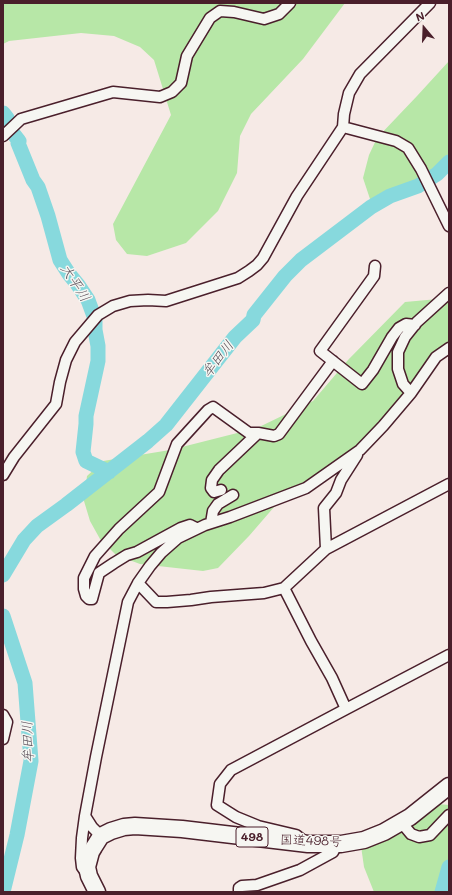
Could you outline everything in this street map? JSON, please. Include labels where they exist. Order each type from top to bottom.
[{"type":"highway","name":"国道498号","points":[[102,836],[111,831],[124,827],[135,826],[182,829],[308,844],[337,844],[364,840],[384,832],[410,817],[449,786]]},
{"type":"highway","points":[[97,892],[88,876],[87,867],[91,852],[102,836]]},
{"type":"street","points":[[3,136],[21,119],[113,92],[160,97],[172,92],[181,83],[187,56],[210,18],[220,11],[234,12],[264,20],[279,14],[290,3]]},
{"type":"street","points":[[3,475],[14,457],[56,404],[66,360],[76,342],[98,315],[113,306],[130,301],[166,301],[238,278],[257,265],[263,258],[297,196],[343,127],[344,114],[349,93],[360,74],[430,3]]},
{"type":"street","points":[[343,127],[396,141],[408,148],[422,169],[449,226]]},
{"type":"street","points":[[375,266],[374,276],[320,351],[362,384],[373,370],[392,337],[399,328],[406,324],[415,325]]},
{"type":"street","points":[[411,393],[403,384],[398,369],[398,352],[405,337],[415,325],[449,294]]},
{"type":"street","points":[[88,876],[82,867],[81,858],[85,816],[128,602],[138,583],[161,553],[178,538],[211,523],[306,488],[360,450],[411,393],[436,357],[449,348]]},
{"type":"street","points":[[197,529],[190,525],[181,528],[137,552],[127,555],[99,573],[92,599],[89,599],[86,596],[84,578],[95,556],[119,529],[159,492],[178,444],[208,410],[213,408],[249,433],[274,436],[279,434],[332,361]]},
{"type":"street","points":[[220,490],[214,492],[211,488],[212,480],[219,470],[258,433]]},
{"type":"street","points":[[326,549],[324,508],[336,493],[341,480],[360,450]]},
{"type":"street","points":[[138,583],[156,602],[264,593],[284,588],[326,549],[449,484]]},
{"type":"street","points":[[211,523],[213,511],[218,504],[233,495]]},
{"type":"street","points":[[284,588],[332,678],[346,709]]},
{"type":"street","points":[[308,844],[296,835],[258,826],[236,817],[217,805],[220,784],[231,770],[449,655]]},
{"type":"street","points":[[3,715],[7,722],[3,739]]},
{"type":"street","points":[[85,816],[92,827],[102,836]]},
{"type":"street","points":[[401,822],[411,834],[419,837],[430,835],[449,816]]},
{"type":"street","points":[[239,892],[239,888],[242,886],[257,885],[300,870],[333,852],[337,844]]},
{"type":"green space","points":[[3,3],[345,3],[303,59],[251,114],[240,136],[237,173],[218,211],[186,243],[147,256],[127,254],[116,240],[113,224],[171,115],[154,60],[140,47],[114,36],[81,33],[9,41],[3,44]]},
{"type":"green space","points":[[449,61],[449,161],[427,184],[393,198],[381,201],[370,199],[363,178],[369,155],[377,138]]},
{"type":"green space","points":[[449,298],[449,353],[424,368],[385,426],[281,499],[249,536],[218,568],[203,571],[140,564],[116,555],[100,539],[90,521],[84,501],[87,476],[103,461],[170,450],[257,428],[313,401],[348,360],[405,302]]},
{"type":"green space","points":[[438,804],[449,805],[449,892],[374,892],[364,867],[361,846]]},
{"type":"waterway","name":"大平川","points":[[3,113],[7,118],[12,132],[19,141],[18,143],[33,180],[38,187],[48,216],[60,260],[88,300],[95,319],[98,361],[86,416],[83,452],[86,461],[109,472]]},
{"type":"waterway","name":"牟田川","points":[[3,575],[24,540],[37,526],[148,441],[166,425],[235,337],[253,320],[254,315],[285,276],[301,260],[371,207],[390,196],[418,186],[437,174],[449,162]]},
{"type":"waterway","name":"牟田川","points":[[3,616],[25,683],[31,761],[17,835],[3,892]]},
{"type":"waterway","points":[[442,892],[449,867]]}]
